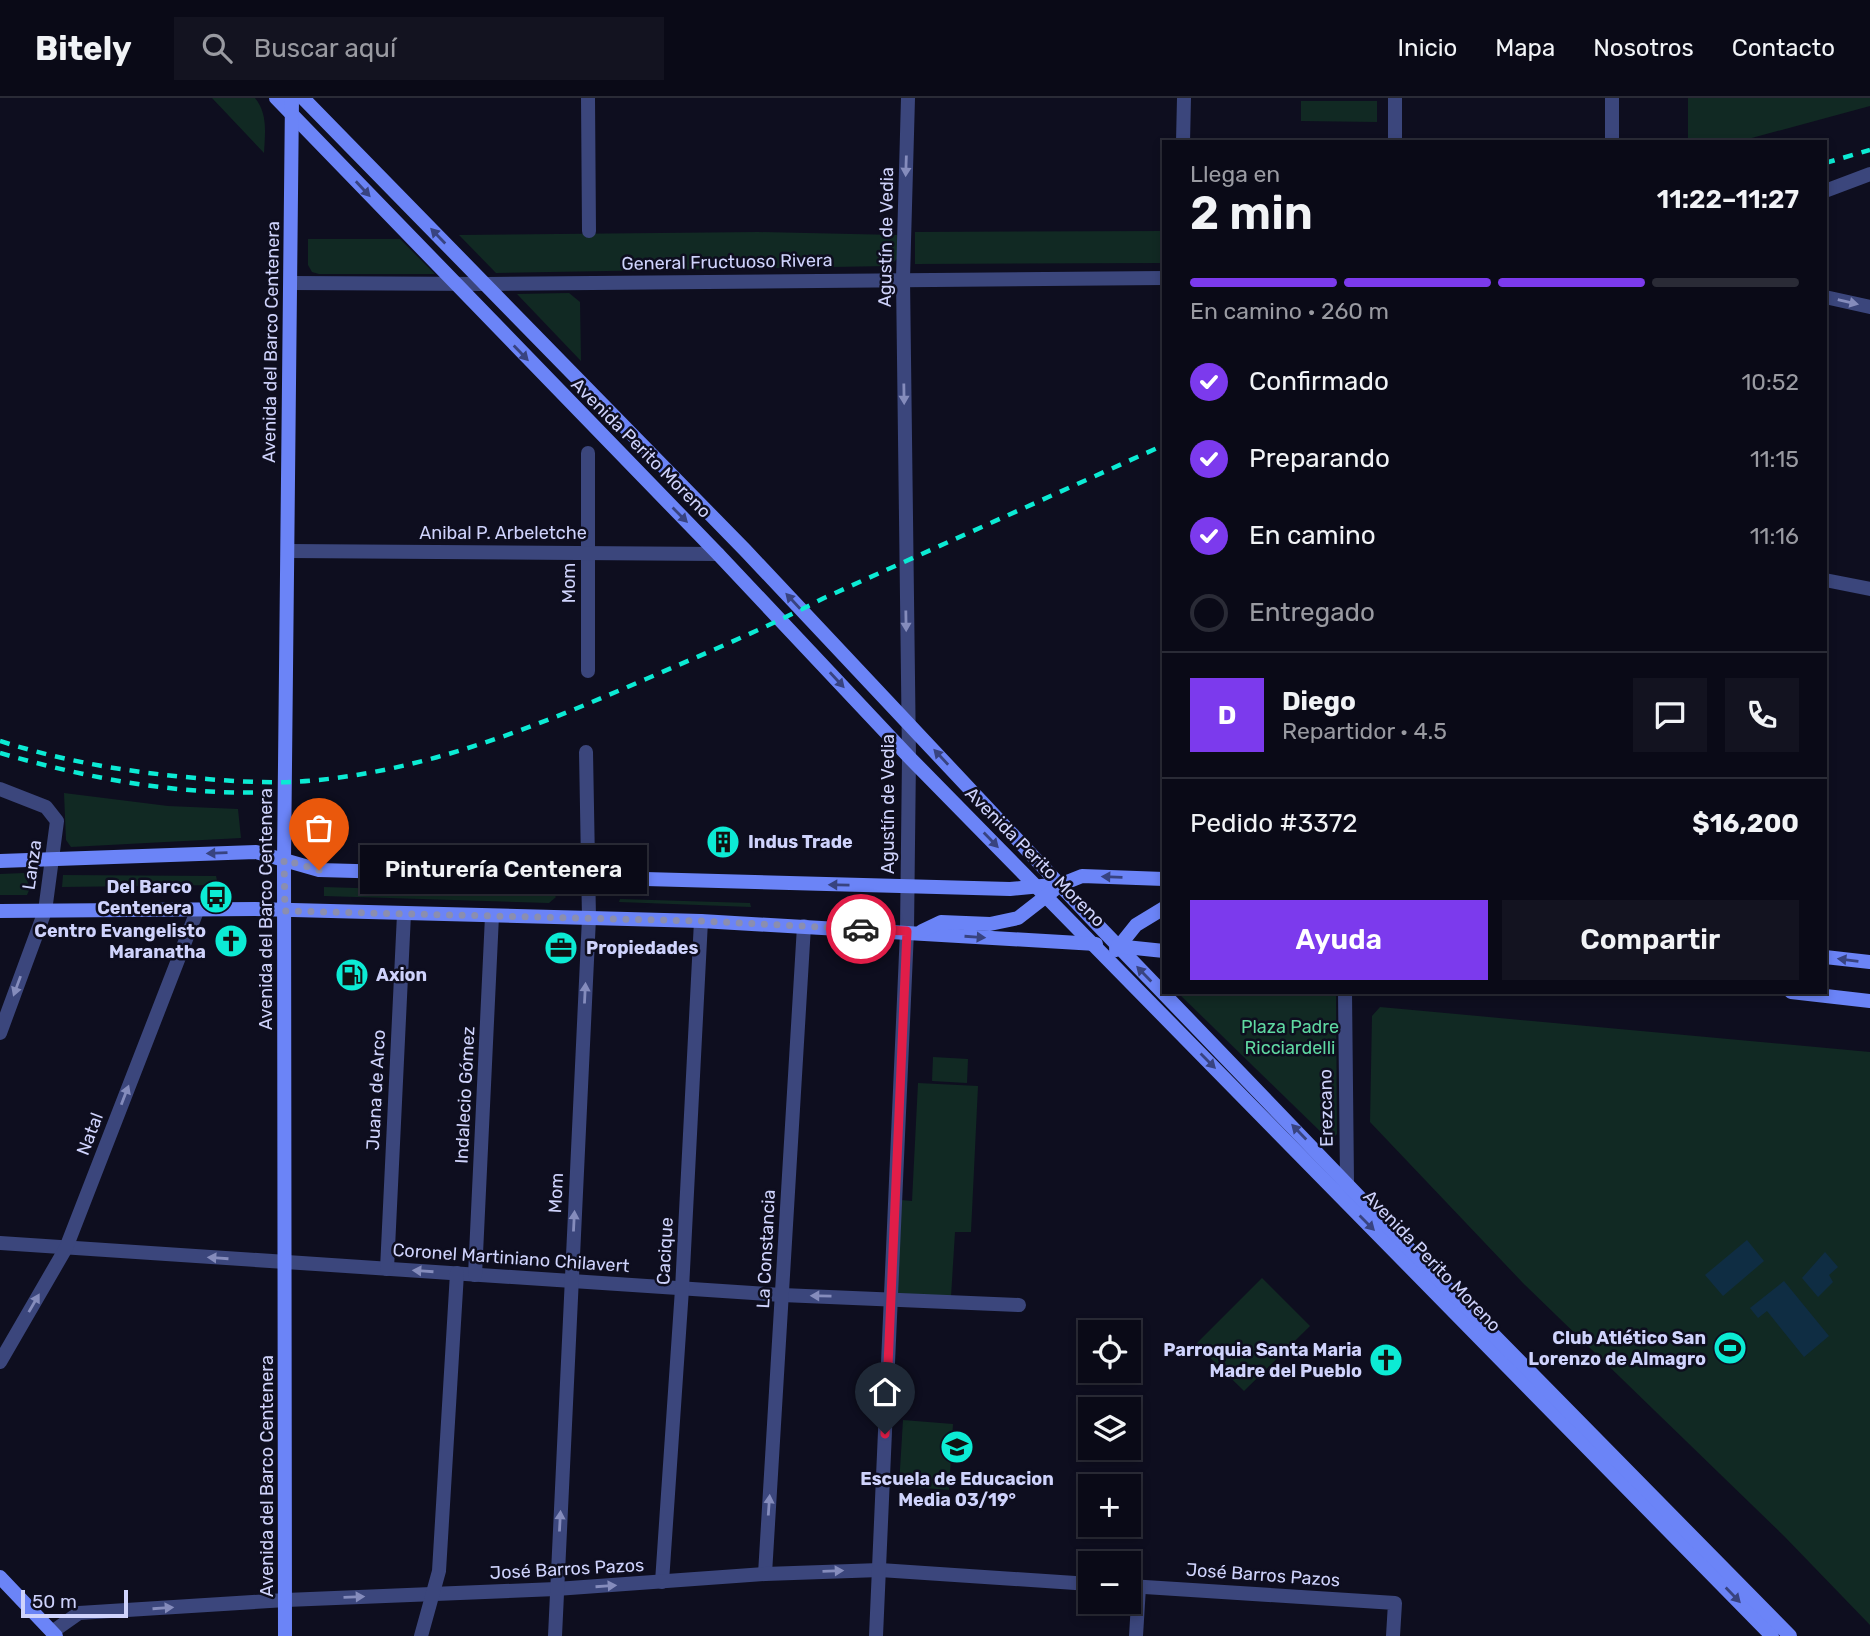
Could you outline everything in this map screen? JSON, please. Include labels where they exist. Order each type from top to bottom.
[{"type":"main road","name":"Avenida Perito Moreno","points":[[276,98],[453,284],[718,554],[909,757],[1772,1636]]},
{"type":"main road","name":"Avenida del Barco Centenera","points":[[285,1636],[284,860],[292,98]]},
{"type":"main road","name":"Avenida Perito Moreno","points":[[303,98],[907,722],[1162,991]]},
{"type":"main road","points":[[0,861],[256,852],[319,870],[1042,891],[1082,876],[1162,879]]},
{"type":"main road","points":[[912,932],[941,922],[990,923],[1018,918],[1042,891]]},
{"type":"main road","points":[[1111,961],[1118,946],[1136,925],[1162,909]]},
{"type":"main road","points":[[0,911],[285,911],[701,921],[912,932],[1162,951]]},
{"type":"main road","points":[[1827,957],[1870,962]]},
{"type":"main road","name":"Avenida Perito Moreno","points":[[1165,994],[1790,1636]]},
{"type":"main road","points":[[1809,994],[1870,1001]]},
{"type":"main road","points":[[0,1577],[52,1635]]},
{"type":"street","points":[[588,98],[589,231]]},
{"type":"street","name":"Agustín de Vedia","points":[[876,1636],[890,1298],[912,932],[907,888],[909,757],[903,278],[908,98]]},
{"type":"street","points":[[1183,140],[1184,98]]},
{"type":"street","points":[[1395,98],[1395,140]]},
{"type":"street","points":[[1612,98],[1612,140]]},
{"type":"street","points":[[1827,190],[1870,174]]},
{"type":"street","name":"General Fructuoso Rivera","points":[[291,283],[486,285],[903,278],[1162,278]]},
{"type":"street","points":[[1827,297],[1870,307]]},
{"type":"street","name":"Mom","points":[[588,453],[589,671]]},
{"type":"street","name":"Anibal P. Arbeletche","points":[[288,551],[718,554]]},
{"type":"street","points":[[1827,580],[1870,589]]},
{"type":"street","name":"Mom","points":[[555,1636],[589,918],[586,752]]},
{"type":"street","name":"Lanza","points":[[0,789],[46,807],[57,821],[45,911],[0,1033]]},
{"type":"street","name":"Natal","points":[[0,1362],[66,1248],[197,911]]},
{"type":"street","name":"Juana de Arco","points":[[387,1269],[404,914]]},
{"type":"street","name":"Indalecio Gómez","points":[[475,1275],[492,916]]},
{"type":"street","name":"Cacique","points":[[662,1582],[682,1289],[701,921]]},
{"type":"street","name":"La Constancia","points":[[765,1574],[804,926]]},
{"type":"street","name":"Erezcano","points":[[1345,994],[1347,1181]]},
{"type":"street","name":"Coronel Martiniano Chilavert","points":[[0,1243],[682,1289],[1019,1305]]},
{"type":"street","points":[[421,1636],[430,1595],[439,1571],[457,1273]]},
{"type":"street","name":"José Barros Pazos","points":[[52,1635],[79,1613],[286,1600],[556,1590],[765,1574],[880,1570],[1078,1583]]},
{"type":"street","name":"José Barros Pazos","points":[[1141,1586],[1395,1603],[1393,1636]]},
{"type":"street","points":[[1135,1614],[1136,1636]]},
{"type":"green space","points":[[212,98],[255,98],[264,117],[264,153]]},
{"type":"green space","points":[[1688,98],[1870,98],[1870,106],[1744,140],[1688,140]]},
{"type":"green space","points":[[1301,101],[1377,101],[1377,122],[1301,121]]},
{"type":"green space","points":[[1162,231],[1162,263],[915,264],[915,232]]},
{"type":"green space","points":[[758,232],[897,235],[897,259],[889,266],[496,273],[459,235]]},
{"type":"green space","points":[[308,239],[400,239],[435,274],[319,274],[312,272],[308,265]]},
{"type":"green space","points":[[569,293],[580,302],[581,361],[517,294]]},
{"type":"green space","points":[[64,793],[168,806],[238,809],[241,838],[71,847],[66,840]]},
{"type":"green space","points":[[24,873],[30,888],[27,895],[0,895],[0,874]]},
{"type":"green space","points":[[63,875],[216,876],[218,885],[62,887]]},
{"type":"green space","points":[[324,887],[553,894],[556,897],[549,903],[324,896]]},
{"type":"green space","points":[[620,899],[750,903],[751,907],[619,902]]},
{"type":"green space","name":"Plaza Padre Ricciardelli","points":[[1179,994],[1336,994],[1337,1134],[1333,1138],[1325,1136]]},
{"type":"green space","name":"Club Atlético San Lorenzo de Almagro","points":[[1380,1007],[1870,1052],[1870,1625],[1784,1536],[1523,1283],[1370,1122],[1372,1016]]},
{"type":"green space","points":[[933,1057],[968,1059],[967,1083],[932,1081]]},
{"type":"green space","points":[[918,1083],[978,1086],[971,1232],[955,1232],[951,1297],[895,1293],[901,1200],[912,1201]]},
{"type":"green space","points":[[1262,1278],[1310,1326],[1244,1391],[1196,1344]]},
{"type":"green space","points":[[903,1420],[953,1424],[949,1490],[899,1486]]},
{"type":"water","points":[[1747,1240],[1764,1261],[1723,1296],[1705,1275]]},
{"type":"water","points":[[1825,1252],[1838,1267],[1829,1275],[1833,1282],[1818,1297],[1802,1278]]},
{"type":"water","points":[[1784,1281],[1829,1336],[1804,1357],[1767,1311],[1758,1318],[1750,1308]]},
{"type":"railway","points":[[1827,162],[1870,150]]},
{"type":"railway","points":[[0,741],[102,766],[154,774],[235,781],[319,780],[404,766],[486,742],[606,696],[736,640],[1162,446]]},
{"type":"railway","points":[[0,753],[68,771],[136,784],[206,791],[276,792]]},
{"type":"way so far","points":[[319,870],[284,860],[285,911],[701,921],[861,929]]},
{"type":"place","name":"Indus Trade","points":[[723,842]]},
{"type":"place","name":"Pinturería Centenera","points":[[319,870]]},
{"type":"place","name":"Del Barco Centenera","points":[[216,897]]},
{"type":"place","name":"Centro Evangelisto Maranatha","points":[[231,941]]},
{"type":"place","name":"Propiedades","points":[[561,948]]},
{"type":"place","name":"Axion","points":[[352,975]]},
{"type":"place","name":"Club Atlético San Lorenzo de Almagro","points":[[1730,1348]]},
{"type":"place","name":"Parroquia Santa Maria Madre del Pueblo","points":[[1386,1360]]},
{"type":"place","name":"Escuela de Educacion Media 03/19°","points":[[957,1447]]},
{"type":"route","points":[[861,929],[907,931],[885,1434]]}]
